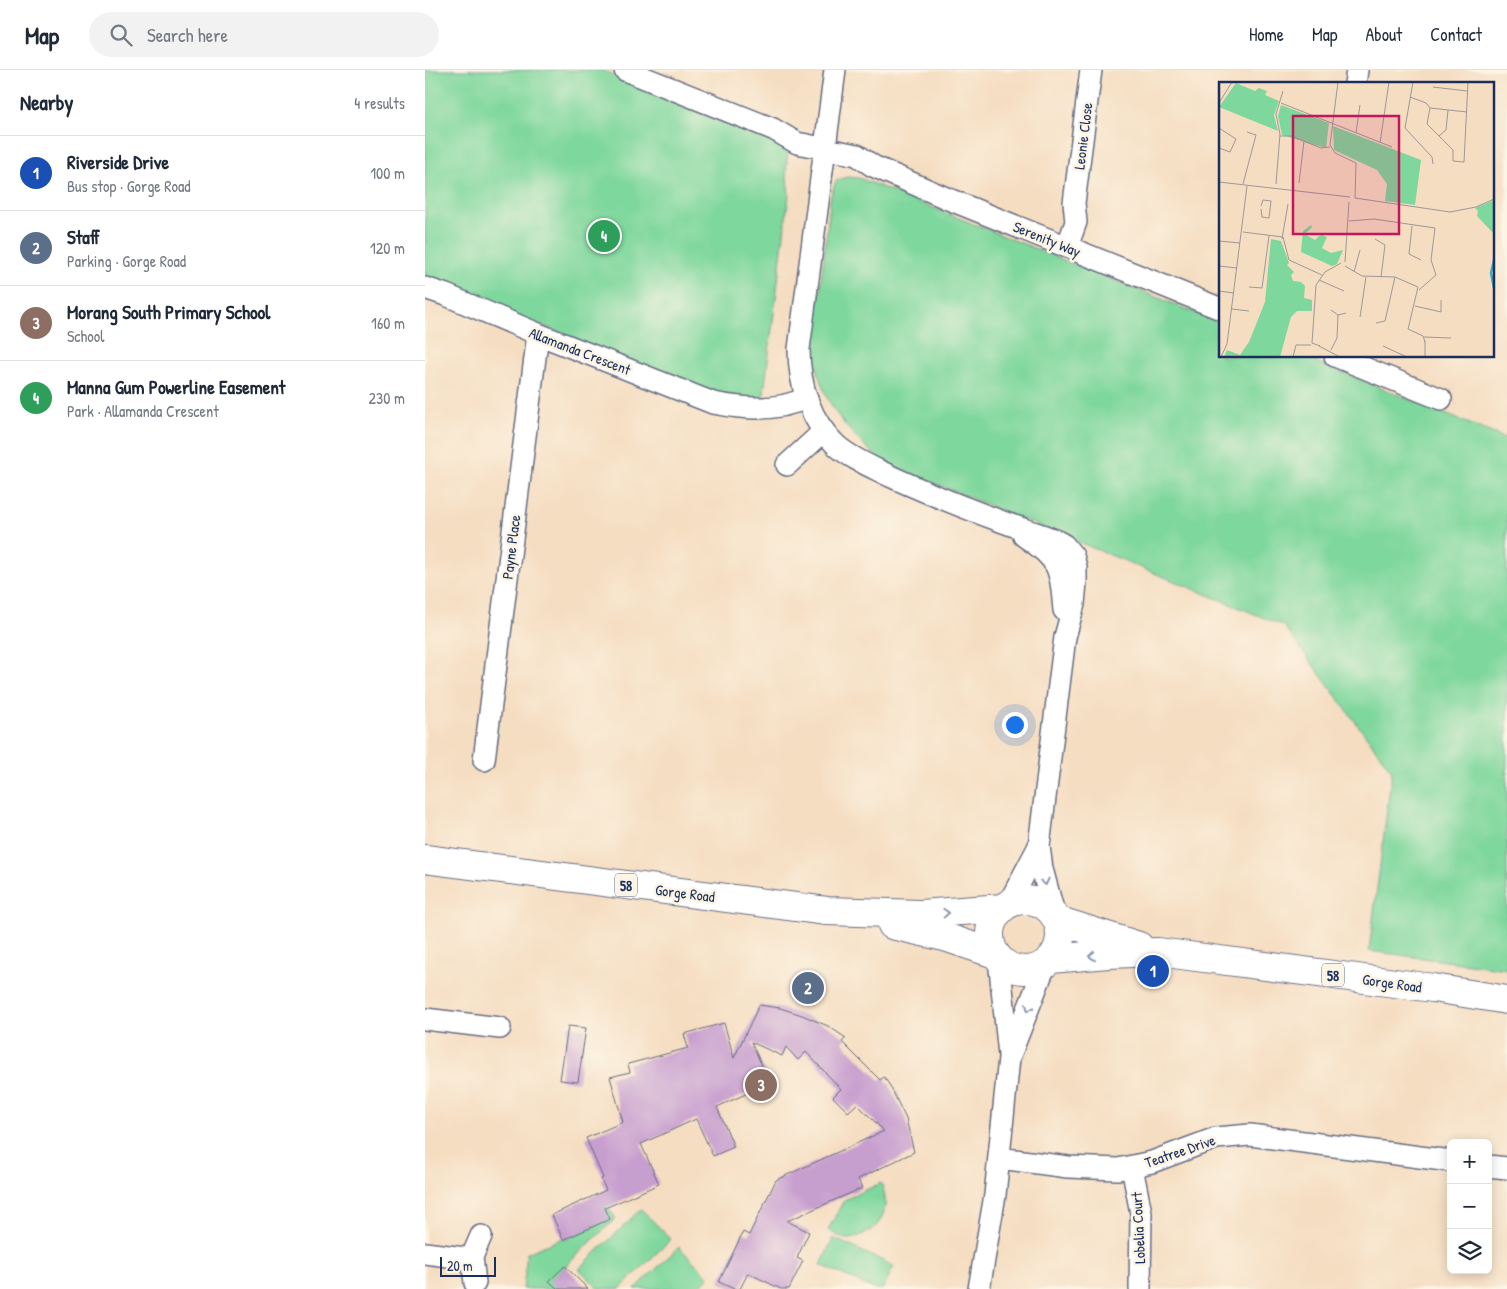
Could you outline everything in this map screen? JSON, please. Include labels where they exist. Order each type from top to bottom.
[{"type":"main road","name":"Gorge Road","points":[[425,859],[827,911],[945,937],[997,957]]},
{"type":"main road","name":"58","points":[[1006,906],[1018,901],[1029,900],[1043,906],[1056,919]]},
{"type":"main road","name":"Gorge Road","points":[[827,911],[920,914],[949,913],[1006,906]]},
{"type":"main road","points":[[997,957],[991,944],[990,934],[996,915],[1006,906]]},
{"type":"main road","name":"Gorge Road","points":[[1056,919],[1158,952]]},
{"type":"main road","points":[[1049,961],[1059,944],[1060,936],[1056,919]]},
{"type":"main road","name":"Gorge Road","points":[[1049,961],[1108,954],[1158,952],[1507,1000]]},
{"type":"main road","name":"58","points":[[997,957],[1007,966],[1027,970],[1037,968],[1049,961]]},
{"type":"street","name":"Serenity Way","points":[[625,70],[773,129],[797,143],[851,153],[873,166],[946,198],[1219,308]]},
{"type":"street","points":[[835,70],[799,349],[799,364],[804,393],[824,431],[838,446],[860,461],[909,484],[1004,523],[1067,567],[1062,592],[1065,637],[1039,846],[1044,875],[1056,919]]},
{"type":"street","name":"Leonie Close","points":[[1060,244],[1064,217],[1074,203],[1091,70]]},
{"type":"street","name":"Allamanda Crescent","points":[[425,288],[705,400],[757,408],[778,407],[796,402],[804,393]]},
{"type":"street","name":"Payne Place","points":[[484,760],[538,334]]},
{"type":"street","points":[[1340,358],[1441,399]]},
{"type":"street","points":[[787,466],[824,431]]},
{"type":"street","points":[[1006,906],[1039,846]]},
{"type":"street","points":[[997,957],[1009,1058]]},
{"type":"street","points":[[979,1289],[999,1158],[1009,1058],[1049,961]]},
{"type":"street","points":[[425,1019],[501,1028]]},
{"type":"street","name":"Teatree Drive","points":[[999,1158],[1103,1170],[1132,1167],[1152,1162],[1216,1138],[1234,1136],[1270,1137],[1447,1160]]},
{"type":"street","points":[[1492,1166],[1507,1168]]},
{"type":"street","name":"Lobelia Court","points":[[1132,1167],[1141,1213],[1139,1289]]},
{"type":"street","points":[[475,1283],[472,1259],[481,1236]]},
{"type":"street","points":[[425,1253],[472,1259]]},
{"type":"green space","points":[[425,70],[602,70],[788,149],[786,171],[789,194],[763,400],[724,395],[663,375],[425,278]]},
{"type":"green space","points":[[847,177],[859,178],[1219,322],[1219,358],[1307,358],[1507,439],[1507,969],[1369,951],[1392,771],[1284,626],[885,463],[843,423],[825,392],[819,375],[815,356],[814,335],[831,195],[836,181]]},
{"type":"green space","points":[[881,1183],[884,1191],[885,1207],[876,1226],[850,1239],[841,1238],[828,1230],[844,1200]]},
{"type":"green space","points":[[601,1201],[616,1218],[550,1281],[558,1289],[523,1289],[527,1253],[563,1238],[564,1240],[609,1219]]},
{"type":"green space","points":[[641,1209],[671,1239],[620,1289],[599,1289],[579,1269]]},
{"type":"green space","points":[[833,1238],[894,1266],[883,1289],[874,1289],[821,1265]]},
{"type":"green space","points":[[679,1247],[709,1277],[697,1289],[635,1289]]},
{"type":"building","points":[[759,1005],[780,1008],[802,1015],[828,1026],[846,1038],[842,1042],[880,1080],[884,1077],[890,1086],[906,1119],[914,1152],[858,1179],[862,1188],[787,1221],[809,1232],[797,1258],[803,1261],[789,1289],[781,1289],[748,1273],[740,1289],[734,1289],[719,1282],[743,1232],[749,1235],[776,1180],[884,1131],[857,1104],[848,1112],[833,1097],[841,1089],[806,1052],[798,1060],[786,1047],[782,1056],[751,1042],[770,1083],[717,1107],[734,1147],[713,1156],[696,1119],[641,1144],[659,1184],[605,1208],[610,1219],[563,1240],[552,1215],[606,1190],[601,1179],[603,1178],[586,1138],[623,1122],[610,1077],[630,1072],[628,1064],[688,1048],[684,1034],[724,1023],[734,1058]]},
{"type":"building","points":[[568,1026],[586,1028],[578,1082],[560,1080]]},
{"type":"building","points":[[565,1266],[588,1289],[558,1289],[549,1281]]},
{"type":"place","name":"Manna Gum Powerline Easement","points":[[604,236]]},
{"type":"place","name":"Riverside Drive","points":[[1153,971]]},
{"type":"place","name":"Staff","points":[[808,988]]},
{"type":"place","name":"Morang South Primary School","points":[[761,1085]]}]
